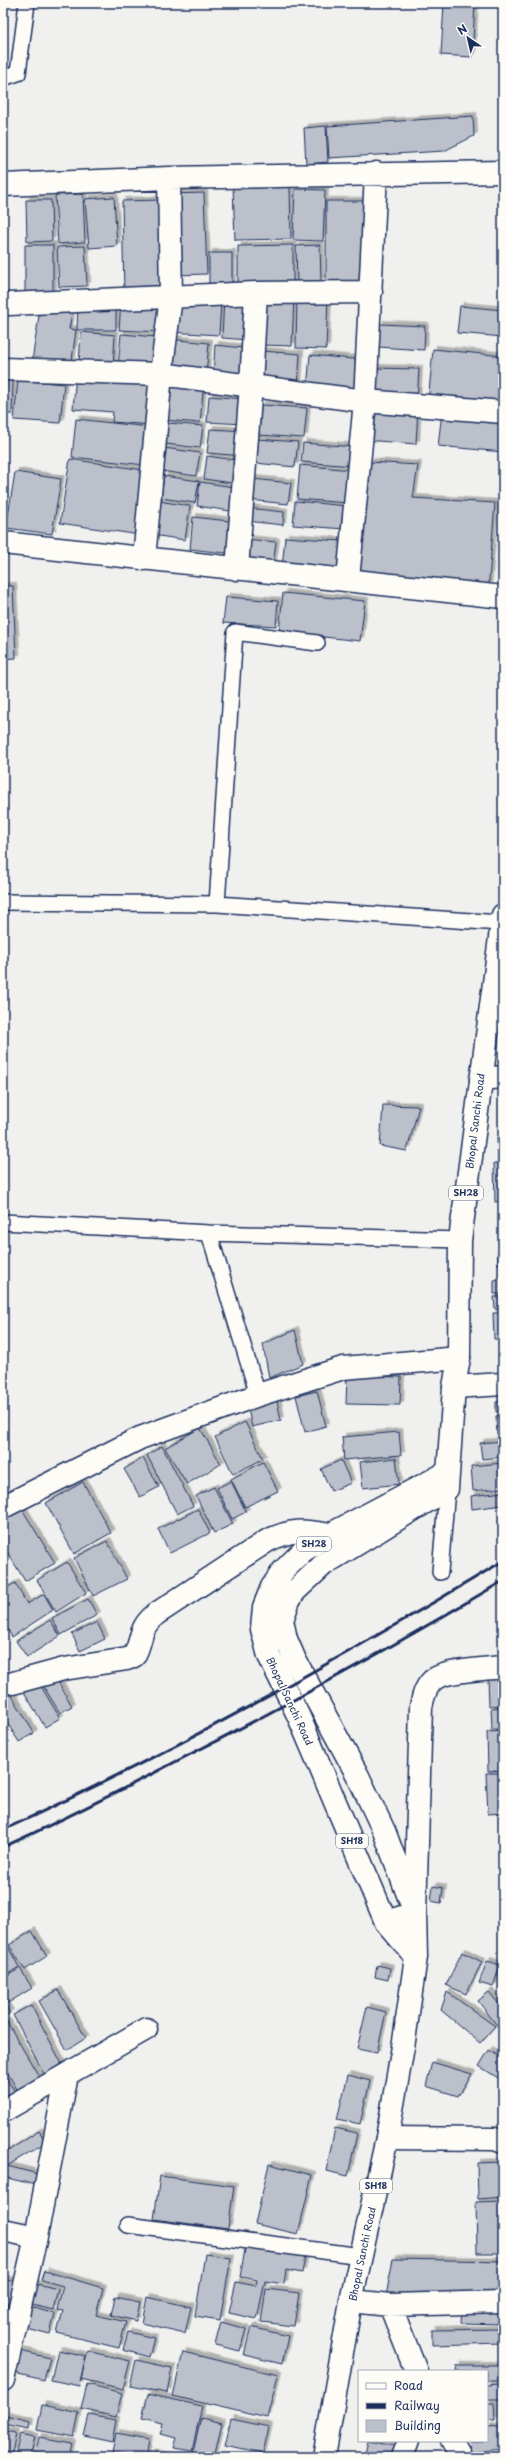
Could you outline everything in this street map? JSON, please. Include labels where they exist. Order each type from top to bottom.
[{"type":"street","points":[[3,185],[169,178],[376,173],[503,172]]},
{"type":"street","points":[[348,579],[365,401],[376,173]]},
{"type":"street","points":[[144,559],[160,374],[171,297],[169,178]]},
{"type":"street","points":[[9,304],[256,293],[371,292]]},
{"type":"street","points":[[237,569],[252,385],[256,293]]},
{"type":"street","points":[[3,369],[160,374],[365,401],[503,412]]},
{"type":"street","points":[[3,543],[237,569],[348,579],[503,597]]},
{"type":"street","name":"Bhopal Sanchi Road","points":[[416,1957],[386,1922],[299,1717],[269,1656],[262,1629],[264,1607],[272,1587],[282,1571],[303,1551],[329,1534],[448,1481],[454,1386],[459,1358],[460,1240],[502,919]]},
{"type":"street","points":[[481,1079],[503,1077]]},
{"type":"street","points":[[3,1507],[140,1438],[258,1395],[343,1368],[459,1358]]},
{"type":"street","points":[[454,1386],[503,1384]]},
{"type":"street","points":[[386,1922],[415,1913],[384,1832],[358,1776],[295,1660],[286,1639],[282,1620],[289,1600],[295,1591],[324,1564],[448,1481]]},
{"type":"street","points":[[13,1683],[64,1669],[127,1659],[134,1656],[140,1633],[146,1622],[267,1541],[284,1533],[304,1530],[329,1534]]},
{"type":"street","name":"Bhopal Sanchi Road","points":[[324,2457],[351,2301],[386,2138],[404,2042],[416,1957],[415,1913],[421,1707],[424,1692],[433,1680],[445,1674],[503,1667]]},
{"type":"street","points":[[3,2111],[146,2029]]},
{"type":"street","points":[[3,2380],[36,2237],[67,2074]]},
{"type":"street","points":[[386,2138],[500,2134]]},
{"type":"street","points":[[3,2230],[36,2237]]},
{"type":"street","points":[[351,2301],[390,2305],[503,2302]]},
{"type":"street","points":[[390,2305],[416,2370]]},
{"type":"street","points":[[402,2457],[408,2442]]},
{"type":"street","points":[[453,2442],[461,2457]]},
{"type":"lane","points":[[3,78],[18,73],[28,3]]},
{"type":"lane","points":[[217,904],[235,632],[317,643]]},
{"type":"lane","points":[[3,902],[217,904],[502,919]]},
{"type":"lane","points":[[3,1222],[209,1234],[460,1240]]},
{"type":"lane","points":[[209,1234],[258,1395]]},
{"type":"lane","points":[[440,1572],[448,1481]]},
{"type":"lane","points":[[128,2225],[361,2256]]},
{"type":"building","points":[[444,3],[475,3],[472,57],[441,55]]},
{"type":"building","points":[[473,116],[474,136],[444,151],[329,158],[327,126]]},
{"type":"building","points":[[326,126],[328,162],[306,164],[304,128]]},
{"type":"building","points":[[290,186],[291,239],[235,240],[233,187]]},
{"type":"building","points":[[295,189],[325,190],[323,241],[293,240]]},
{"type":"building","points":[[204,193],[207,274],[173,275],[170,194]]},
{"type":"building","points":[[83,194],[85,242],[58,244],[55,195]]},
{"type":"building","points":[[114,197],[117,246],[89,248],[85,199]]},
{"type":"building","points":[[26,200],[51,200],[52,241],[27,242]]},
{"type":"building","points":[[161,200],[163,292],[124,293],[122,201]]},
{"type":"building","points":[[326,201],[370,201],[370,287],[326,287]]},
{"type":"building","points":[[25,245],[53,245],[53,292],[25,292]]},
{"type":"building","points":[[293,245],[293,288],[238,288],[238,246]]},
{"type":"building","points":[[320,245],[321,282],[297,282],[296,246]]},
{"type":"building","points":[[85,246],[87,286],[59,287],[57,247]]},
{"type":"building","points":[[209,253],[232,253],[232,292],[209,293]]},
{"type":"building","points":[[297,295],[328,295],[326,349],[296,348]]},
{"type":"building","points":[[224,297],[250,298],[248,340],[222,338]]},
{"type":"building","points":[[263,297],[294,298],[292,346],[261,345]]},
{"type":"building","points":[[172,299],[221,302],[219,335],[170,332]]},
{"type":"building","points":[[78,302],[116,303],[116,330],[77,330]]},
{"type":"building","points":[[121,302],[163,303],[161,332],[119,330]]},
{"type":"building","points":[[460,306],[503,310],[503,337],[457,333]]},
{"type":"building","points":[[40,309],[72,313],[69,329],[76,330],[71,367],[32,361]]},
{"type":"building","points":[[380,324],[425,326],[424,350],[378,347]]},
{"type":"building","points":[[81,332],[115,335],[113,367],[79,365]]},
{"type":"building","points":[[121,334],[156,337],[153,370],[118,367]]},
{"type":"building","points":[[169,339],[209,343],[206,374],[166,370]]},
{"type":"building","points":[[215,345],[252,349],[250,379],[213,376]]},
{"type":"building","points":[[433,349],[503,356],[503,411],[428,403]]},
{"type":"building","points":[[262,351],[300,354],[298,386],[260,383]]},
{"type":"building","points":[[310,355],[364,360],[361,393],[307,389]]},
{"type":"building","points":[[370,368],[419,369],[417,401],[369,400]]},
{"type":"building","points":[[76,374],[156,380],[153,425],[112,422],[113,412],[73,409]]},
{"type":"building","points":[[166,379],[204,382],[200,423],[163,420]]},
{"type":"building","points":[[3,380],[13,380],[12,414],[3,414]]},
{"type":"building","points":[[18,380],[64,384],[60,423],[14,420]]},
{"type":"building","points":[[209,396],[244,399],[243,424],[207,422]]},
{"type":"building","points":[[368,404],[418,408],[416,444],[365,440]]},
{"type":"building","points":[[261,405],[307,408],[304,438],[259,435]]},
{"type":"building","points":[[442,412],[503,418],[503,452],[438,446]]},
{"type":"building","points":[[76,419],[149,427],[145,465],[72,457]]},
{"type":"building","points":[[168,423],[203,426],[200,448],[166,444]]},
{"type":"building","points":[[210,429],[245,431],[243,456],[207,453]]},
{"type":"building","points":[[257,439],[298,442],[295,467],[255,463]]},
{"type":"building","points":[[303,443],[355,447],[354,466],[301,462]]},
{"type":"building","points":[[164,448],[200,453],[196,476],[161,471]]},
{"type":"building","points":[[207,456],[242,461],[239,484],[204,479]]},
{"type":"building","points":[[70,459],[150,471],[140,535],[60,523]]},
{"type":"building","points":[[369,462],[418,465],[413,498],[495,503],[488,593],[352,571]]},
{"type":"building","points":[[300,465],[351,470],[348,503],[297,499]]},
{"type":"building","points":[[15,472],[61,479],[52,534],[6,528]]},
{"type":"building","points":[[164,476],[199,481],[195,503],[161,498]]},
{"type":"building","points":[[252,479],[291,483],[288,504],[249,500]]},
{"type":"building","points":[[200,482],[241,488],[237,512],[197,506]]},
{"type":"building","points":[[158,501],[190,506],[185,540],[153,535]]},
{"type":"building","points":[[295,501],[347,506],[344,529],[293,525]]},
{"type":"building","points":[[247,508],[284,512],[283,525],[246,521]]},
{"type":"building","points":[[193,517],[238,522],[234,554],[190,549]]},
{"type":"building","points":[[285,537],[342,541],[339,572],[282,568]]},
{"type":"building","points":[[245,539],[276,542],[273,565],[243,561]]},
{"type":"building","points":[[3,586],[13,586],[16,658],[3,659]]},
{"type":"building","points":[[283,593],[365,601],[360,641],[279,632]]},
{"type":"building","points":[[226,597],[278,601],[276,626],[223,623]]},
{"type":"building","points":[[383,1105],[419,1106],[407,1151],[380,1146]]},
{"type":"building","points":[[497,1138],[503,1138],[503,1160],[498,1160]]},
{"type":"building","points":[[494,1163],[503,1163],[503,1201],[495,1202]]},
{"type":"building","points":[[498,1251],[503,1251],[503,1264],[498,1264]]},
{"type":"building","points":[[503,1279],[503,1294],[494,1294],[494,1280]]},
{"type":"building","points":[[503,1296],[503,1309],[495,1309],[494,1297]]},
{"type":"building","points":[[493,1313],[503,1313],[503,1339],[494,1339]]},
{"type":"building","points":[[295,1330],[303,1364],[269,1378],[263,1344]]},
{"type":"building","points":[[499,1343],[503,1343],[503,1376],[500,1376]]},
{"type":"building","points":[[347,1376],[401,1377],[400,1405],[346,1404]]},
{"type":"building","points":[[317,1391],[326,1426],[305,1432],[296,1396]]},
{"type":"building","points":[[277,1401],[281,1420],[252,1427],[248,1409]]},
{"type":"building","points":[[503,1401],[503,1411],[496,1412],[496,1402]]},
{"type":"building","points":[[503,1415],[503,1433],[497,1434],[496,1416]]},
{"type":"building","points":[[245,1422],[263,1459],[233,1474],[215,1437]]},
{"type":"building","points":[[200,1428],[221,1464],[187,1484],[165,1448]]},
{"type":"building","points":[[399,1432],[401,1455],[344,1460],[342,1437]]},
{"type":"building","points":[[503,1441],[503,1457],[482,1459],[480,1443]]},
{"type":"building","points":[[162,1446],[193,1506],[177,1514],[147,1455]]},
{"type":"building","points":[[143,1458],[159,1487],[140,1497],[124,1469]]},
{"type":"building","points":[[396,1458],[399,1484],[363,1488],[360,1462]]},
{"type":"building","points":[[341,1460],[351,1483],[331,1491],[321,1469]]},
{"type":"building","points":[[263,1462],[278,1491],[245,1507],[231,1479]]},
{"type":"building","points":[[503,1463],[503,1488],[473,1491],[471,1466]]},
{"type":"building","points":[[231,1481],[246,1512],[232,1519],[217,1488]]},
{"type":"building","points":[[83,1482],[111,1533],[74,1554],[46,1503]]},
{"type":"building","points":[[214,1487],[233,1524],[214,1533],[196,1496]]},
{"type":"building","points":[[503,1492],[503,1505],[472,1509],[471,1496]]},
{"type":"building","points":[[22,1509],[55,1563],[25,1581],[3,1545],[3,1520]]},
{"type":"building","points":[[198,1509],[210,1533],[170,1553],[158,1529]]},
{"type":"building","points":[[107,1541],[127,1579],[93,1596],[74,1558]]},
{"type":"building","points":[[67,1562],[86,1593],[56,1612],[37,1580]]},
{"type":"building","points":[[15,1583],[27,1604],[44,1594],[53,1610],[12,1637],[3,1621],[3,1590]]},
{"type":"building","points":[[88,1599],[97,1615],[61,1635],[52,1618]]},
{"type":"building","points":[[50,1620],[60,1636],[27,1657],[16,1641]]},
{"type":"building","points":[[97,1622],[105,1639],[80,1651],[72,1634]]},
{"type":"building","points":[[55,1676],[72,1706],[60,1713],[42,1684]]},
{"type":"building","points":[[488,1679],[503,1679],[503,1705],[489,1706]]},
{"type":"building","points":[[39,1683],[60,1718],[45,1727],[24,1692]]},
{"type":"building","points":[[11,1694],[34,1733],[19,1742],[3,1716],[3,1699]]},
{"type":"building","points":[[503,1707],[503,1729],[492,1729],[491,1708]]},
{"type":"building","points":[[503,1731],[503,1770],[488,1771],[487,1732]]},
{"type":"building","points":[[486,1773],[503,1773],[503,1813],[488,1814]]},
{"type":"building","points":[[433,1886],[443,1888],[441,1903],[431,1901]]},
{"type":"building","points":[[32,1931],[47,1956],[25,1970],[9,1945]]},
{"type":"building","points":[[8,1947],[19,1967],[3,1977],[3,1950]]},
{"type":"building","points":[[462,1952],[482,1962],[466,1994],[446,1985]]},
{"type":"building","points":[[487,1961],[500,1965],[493,1987],[479,1983]]},
{"type":"building","points":[[377,1965],[390,1968],[388,1980],[375,1977]]},
{"type":"building","points":[[20,1968],[32,1988],[8,2003],[3,1996],[3,1979]]},
{"type":"building","points":[[58,1990],[86,2038],[67,2050],[39,2001]]},
{"type":"building","points":[[447,1992],[495,2026],[480,2043],[441,2010]]},
{"type":"building","points":[[489,1992],[503,2009],[503,2033],[478,2001]]},
{"type":"building","points":[[3,2002],[10,2013],[3,2018]]},
{"type":"building","points":[[31,2005],[62,2064],[44,2074],[13,2015]]},
{"type":"building","points":[[367,2007],[386,2012],[377,2053],[357,2049]]},
{"type":"building","points":[[7,2022],[44,2085],[22,2098],[3,2065],[3,2024]]},
{"type":"building","points":[[489,2050],[503,2059],[503,2081],[479,2066]]},
{"type":"building","points":[[432,2062],[472,2074],[458,2096],[426,2086]]},
{"type":"building","points":[[3,2073],[20,2100],[3,2110]]},
{"type":"building","points":[[348,2075],[370,2081],[360,2124],[337,2119]]},
{"type":"building","points":[[335,2128],[357,2133],[348,2176],[326,2171]]},
{"type":"building","points":[[39,2131],[46,2142],[7,2166],[38,2174],[36,2185],[3,2177],[3,2154]]},
{"type":"building","points":[[503,2162],[503,2197],[478,2199],[477,2163]]},
{"type":"building","points":[[269,2164],[312,2175],[298,2234],[255,2224]]},
{"type":"building","points":[[160,2176],[234,2186],[228,2229],[154,2219]]},
{"type":"building","points":[[503,2201],[503,2253],[477,2253],[476,2202]]},
{"type":"building","points":[[246,2244],[289,2251],[289,2254],[305,2257],[302,2273],[286,2270],[284,2284],[265,2281],[257,2319],[229,2313],[236,2282],[256,2286],[257,2280],[240,2277]]},
{"type":"building","points":[[205,2254],[231,2258],[220,2320],[195,2316]]},
{"type":"building","points":[[393,2259],[503,2261],[503,2298],[386,2296]]},
{"type":"building","points":[[45,2271],[103,2288],[96,2315],[126,2322],[119,2348],[57,2333],[63,2311],[57,2310],[63,2286],[42,2280]]},
{"type":"building","points":[[3,2279],[20,2283],[15,2305],[3,2302]]},
{"type":"building","points":[[32,2283],[58,2289],[53,2310],[28,2304]]},
{"type":"building","points":[[266,2289],[299,2293],[294,2326],[261,2322]]},
{"type":"building","points":[[115,2297],[140,2302],[136,2321],[111,2315]]},
{"type":"building","points":[[147,2297],[191,2307],[185,2333],[142,2323]]},
{"type":"building","points":[[3,2304],[11,2306],[5,2330],[3,2329]]},
{"type":"building","points":[[28,2306],[55,2314],[50,2334],[22,2327]]},
{"type":"building","points":[[462,2306],[503,2307],[503,2324],[461,2323]]},
{"type":"building","points":[[221,2322],[246,2329],[240,2351],[215,2345]]},
{"type":"building","points":[[251,2327],[288,2336],[282,2364],[244,2355]]},
{"type":"building","points":[[503,2329],[503,2343],[432,2345],[432,2330]]},
{"type":"building","points":[[128,2332],[154,2338],[149,2357],[123,2350]]},
{"type":"building","points":[[16,2350],[50,2358],[44,2380],[10,2372]]},
{"type":"building","points":[[58,2350],[86,2356],[79,2386],[51,2380]]},
{"type":"building","points":[[88,2351],[130,2361],[123,2389],[81,2379]]},
{"type":"building","points":[[183,2352],[278,2375],[267,2418],[173,2396]]},
{"type":"building","points":[[136,2360],[172,2368],[167,2393],[130,2386]]},
{"type":"building","points":[[457,2365],[499,2365],[498,2381],[488,2381],[488,2370],[456,2370]]},
{"type":"building","points":[[87,2384],[122,2393],[116,2417],[81,2409]]},
{"type":"building","points":[[500,2384],[501,2399],[488,2399],[488,2385]]},
{"type":"building","points":[[148,2394],[202,2406],[192,2451],[174,2448],[177,2438],[160,2434],[163,2423],[142,2418]]},
{"type":"building","points":[[488,2403],[494,2403],[495,2420],[488,2420]]},
{"type":"building","points":[[42,2405],[79,2413],[74,2437],[37,2430]]},
{"type":"building","points":[[89,2415],[116,2420],[112,2442],[84,2436]]},
{"type":"building","points":[[6,2416],[30,2422],[29,2429],[4,2424]]},
{"type":"building","points":[[201,2418],[222,2423],[214,2457],[192,2457]]},
{"type":"building","points":[[231,2419],[269,2427],[263,2453],[225,2445]]},
{"type":"building","points":[[503,2426],[503,2449],[471,2452],[470,2442],[488,2442],[488,2427]]},
{"type":"building","points":[[3,2430],[16,2433],[12,2453],[3,2451]]},
{"type":"building","points":[[116,2433],[149,2439],[146,2457],[112,2453]]},
{"type":"building","points":[[20,2434],[35,2437],[30,2457],[15,2457]]},
{"type":"building","points":[[39,2437],[72,2443],[69,2457],[35,2457]]},
{"type":"building","points":[[369,2442],[399,2447],[397,2457],[365,2457]]},
{"type":"building","points":[[152,2453],[172,2457],[151,2457]]},
{"type":"railway","points":[[3,1830],[67,1800],[257,1703],[381,1633],[503,1561]]},
{"type":"railway","points":[[3,1847],[90,1806],[260,1718],[423,1628],[503,1581]]}]
